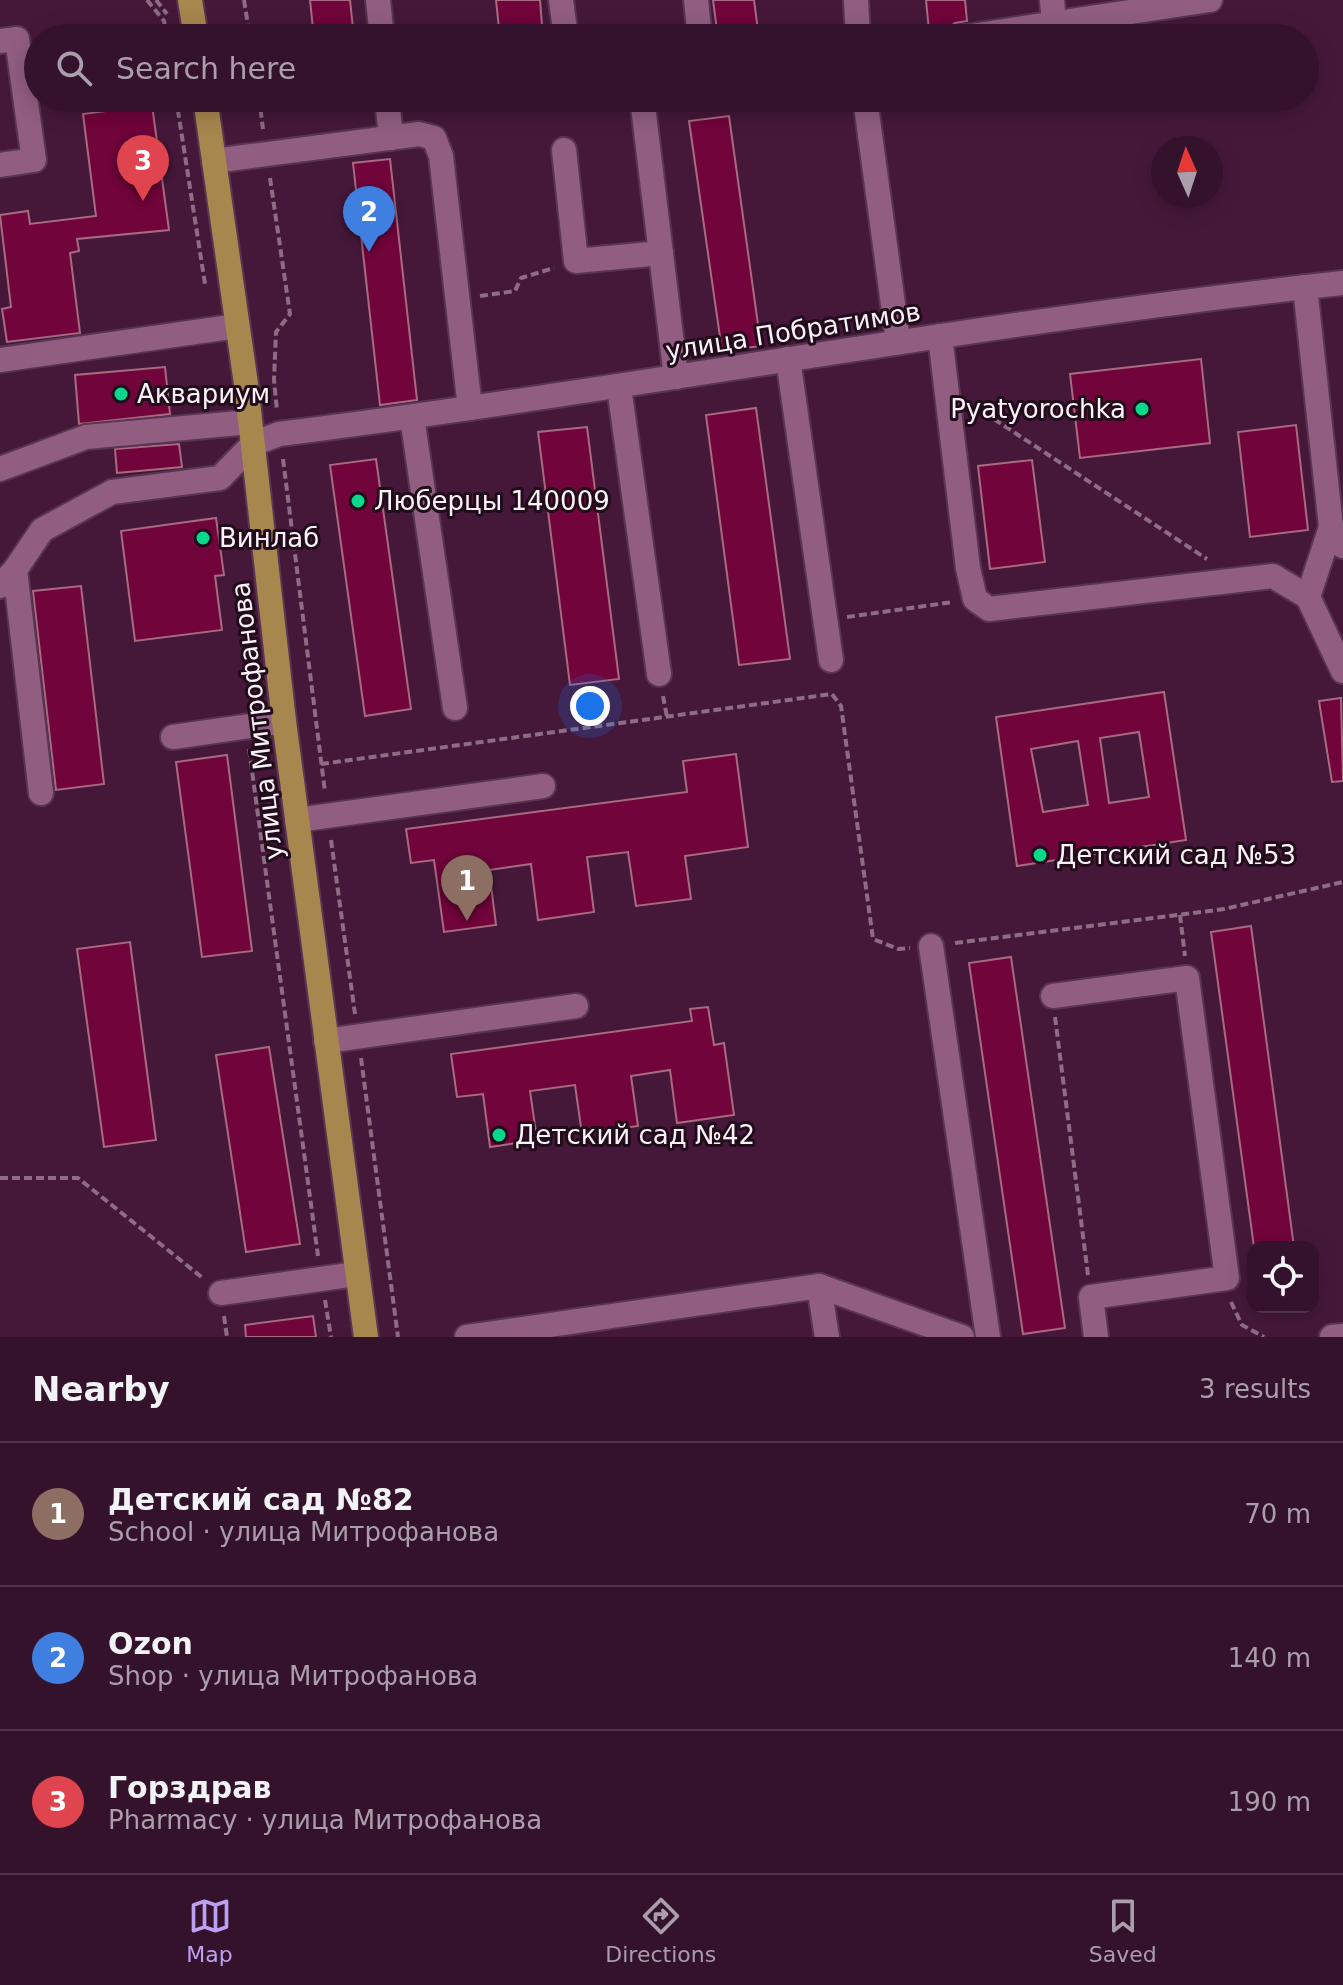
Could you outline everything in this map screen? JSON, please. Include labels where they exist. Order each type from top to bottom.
[{"type":"main road","points":[[190,0],[194,24]]},
{"type":"main road","name":"улица Митрофанова","points":[[207,112],[252,433],[284,721],[366,1337]]},
{"type":"street","points":[[378,0],[381,24]]},
{"type":"street","points":[[561,0],[564,24]]},
{"type":"street","points":[[696,0],[699,24]]},
{"type":"street","points":[[856,0],[857,24]]},
{"type":"street","points":[[1052,0],[1054,24]]},
{"type":"street","points":[[1060,24],[1210,0]]},
{"type":"street","points":[[0,41],[17,39],[24,89]]},
{"type":"street","points":[[0,165],[34,160],[27,112]]},
{"type":"street","points":[[388,112],[391,138]]},
{"type":"street","points":[[644,112],[676,377]]},
{"type":"street","points":[[867,112],[898,341]]},
{"type":"street","points":[[214,161],[419,134],[434,138],[441,156],[470,408]]},
{"type":"street","points":[[564,150],[576,261],[661,253]]},
{"type":"street","name":"улица Побратимов","points":[[252,433],[279,434],[412,417],[898,341],[1343,283]]},
{"type":"street","points":[[1305,287],[1337,537],[1308,597]]},
{"type":"street","points":[[0,360],[237,326]]},
{"type":"street","points":[[940,336],[968,568],[975,599],[989,609],[1273,576],[1308,597],[1343,671]]},
{"type":"street","points":[[788,359],[831,660]]},
{"type":"street","points":[[619,387],[659,674]]},
{"type":"street","points":[[412,417],[455,708]]},
{"type":"street","points":[[0,469],[86,437],[252,433]]},
{"type":"street","points":[[41,793],[7,578],[42,530],[112,492],[220,478],[252,433]]},
{"type":"street","points":[[173,737],[284,721]]},
{"type":"street","points":[[297,820],[543,786]]},
{"type":"street","points":[[931,946],[988,1337]]},
{"type":"street","points":[[1053,996],[1187,978],[1227,1278],[1091,1297],[1096,1337]]},
{"type":"street","points":[[326,1041],[576,1006]]},
{"type":"street","points":[[221,1293],[356,1274]]},
{"type":"street","points":[[819,1286],[827,1337]]},
{"type":"street","points":[[467,1337],[613,1326],[819,1286],[962,1337]]},
{"type":"street","points":[[1332,1337],[1343,1336]]},
{"type":"path","points":[[147,0],[165,24]]},
{"type":"path","points":[[244,0],[248,24]]},
{"type":"path","points":[[178,112],[212,329]]},
{"type":"path","points":[[261,112],[290,314],[276,332],[274,380],[321,764],[832,694],[841,706],[873,939],[898,949],[1224,909],[1343,882]]},
{"type":"path","points":[[458,300],[515,291],[521,278],[576,261]]},
{"type":"path","points":[[946,388],[1239,580]]},
{"type":"path","points":[[826,620],[975,599]]},
{"type":"path","points":[[246,727],[331,1337]]},
{"type":"path","points":[[1180,915],[1187,978]]},
{"type":"path","points":[[1053,996],[1091,1297]]},
{"type":"path","points":[[0,1178],[78,1178],[221,1293]]},
{"type":"path","points":[[1227,1278],[1231,1303],[1242,1325],[1264,1337]]},
{"type":"building","points":[[310,0],[350,0],[353,24],[313,24]]},
{"type":"building","points":[[496,0],[540,0],[542,24],[499,24]]},
{"type":"building","points":[[713,0],[754,0],[757,24],[716,24]]},
{"type":"building","points":[[926,0],[965,0],[967,21],[928,24]]},
{"type":"building","points":[[153,112],[169,230],[77,239],[79,251],[70,253],[80,333],[7,342],[2,309],[11,307],[0,215],[28,211],[30,224],[96,216],[83,114]]},
{"type":"building","points":[[729,116],[761,346],[722,351],[689,121]]},
{"type":"building","points":[[390,159],[417,400],[380,405],[353,163]]},
{"type":"building","points":[[1201,359],[1210,443],[1080,458],[1070,374]]},
{"type":"building","points":[[165,367],[170,414],[79,424],[75,375]]},
{"type":"building","points":[[756,408],[790,659],[739,665],[706,415]]},
{"type":"building","points":[[1296,425],[1308,530],[1250,537],[1238,432]]},
{"type":"building","points":[[587,427],[619,679],[570,685],[538,432]]},
{"type":"building","points":[[179,444],[182,467],[117,473],[115,449]]},
{"type":"building","points":[[376,459],[411,709],[365,716],[330,465]]},
{"type":"building","points":[[1032,460],[1045,562],[990,569],[978,466]]},
{"type":"building","points":[[216,518],[224,575],[215,576],[222,630],[135,641],[121,531]]},
{"type":"building","points":[[81,586],[104,784],[56,790],[33,591]]},
{"type":"building","points":[[1164,692],[1186,840],[1017,866],[996,717]],"holes":[[[1139,732],[1149,797],[1109,803],[1100,738]],[[1078,741],[1088,805],[1043,812],[1031,749]]]},
{"type":"building","points":[[1341,698],[1343,781],[1332,782],[1319,701]]},
{"type":"building","points":[[736,754],[748,847],[685,856],[691,899],[636,906],[628,852],[587,857],[594,912],[538,920],[531,864],[489,870],[496,925],[444,932],[434,860],[411,863],[406,829],[687,792],[683,761]]},
{"type":"building","points":[[227,755],[252,951],[202,957],[176,762]]},
{"type":"building","points":[[1251,926],[1293,1241],[1253,1241],[1211,932]]},
{"type":"building","points":[[130,942],[156,1140],[104,1147],[77,949]]},
{"type":"building","points":[[1011,957],[1065,1328],[1023,1334],[969,963]]},
{"type":"building","points":[[708,1007],[714,1045],[724,1043],[734,1115],[677,1123],[670,1070],[631,1076],[638,1126],[582,1134],[575,1085],[530,1091],[537,1140],[490,1147],[483,1094],[457,1097],[451,1054],[692,1021],[690,1009]]},
{"type":"building","points":[[269,1047],[300,1244],[246,1252],[216,1055]]},
{"type":"building","points":[[313,1316],[316,1337],[246,1337],[245,1325]]},
{"type":"place","name":"Горздрав","points":[[143,201]]},
{"type":"place","name":"Ozon","points":[[369,252]]},
{"type":"place","name":"Аквариум","points":[[121,394]]},
{"type":"place","name":"Pyatyorochka","points":[[1142,409]]},
{"type":"place","name":"Люберцы 140009","points":[[358,501]]},
{"type":"place","name":"Винлаб","points":[[203,538]]},
{"type":"place","name":"Детский сад №53","points":[[1040,855]]},
{"type":"place","name":"Детский сад №82","points":[[467,921]]},
{"type":"place","name":"Детский сад №42","points":[[499,1135]]}]
